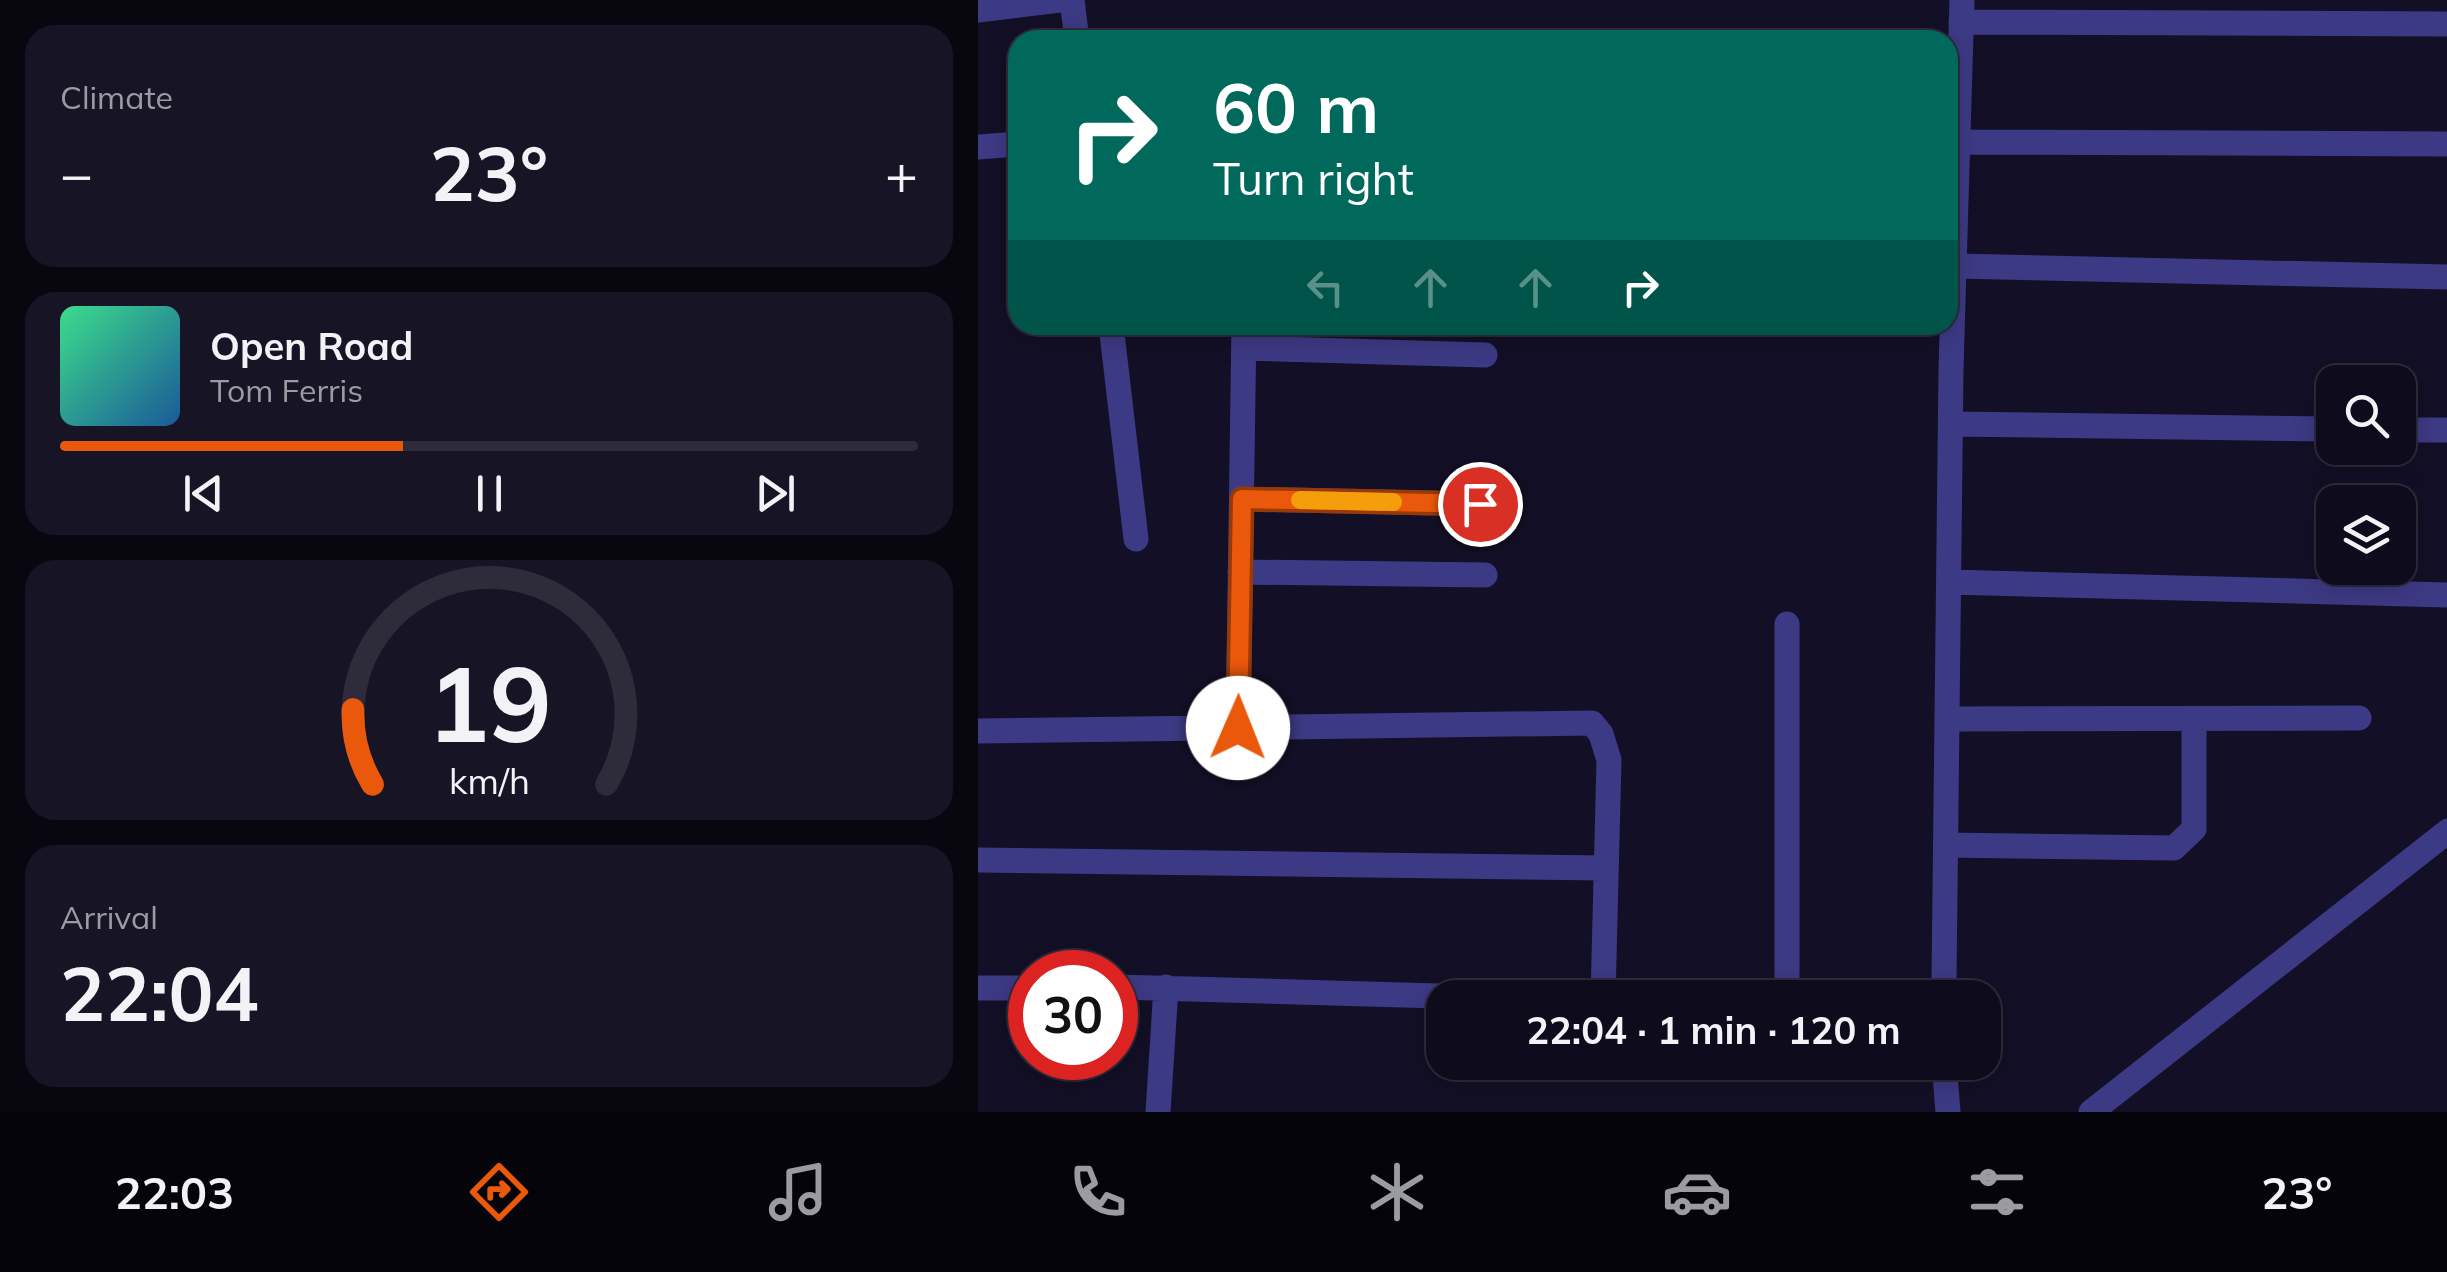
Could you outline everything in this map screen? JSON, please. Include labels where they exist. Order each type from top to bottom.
[{"type":"street","points":[[978,10],[1060,0]]},
{"type":"street","points":[[1072,0],[1075,30]]},
{"type":"street","points":[[2448,24],[1961,11],[1958,142],[2448,144]]},
{"type":"street","points":[[978,148],[1008,145]]},
{"type":"street","points":[[1958,266],[2448,277]]},
{"type":"street","points":[[1112,335],[1136,538]]},
{"type":"street","points":[[1943,980],[1953,335]]},
{"type":"street","points":[[1238,728],[1244,336],[1485,355]]},
{"type":"street","points":[[1950,424],[2316,429]]},
{"type":"street","points":[[2416,430],[2448,430]]},
{"type":"street","points":[[1242,499],[1480,504]]},
{"type":"street","points":[[1240,572],[1485,575]]},
{"type":"street","points":[[1949,582],[2448,595]]},
{"type":"street","points":[[1787,624],[1787,980]]},
{"type":"street","points":[[1947,719],[2358,718]]},
{"type":"street","points":[[1946,844],[2174,848],[2194,830],[2194,719]]},
{"type":"street","points":[[978,731],[1592,723],[1601,734],[1609,760],[1604,980]]},
{"type":"street","points":[[2091,1112],[2448,830]]},
{"type":"street","points":[[978,860],[1606,868]]},
{"type":"street","points":[[1158,1112],[1166,987]]},
{"type":"street","points":[[978,988],[1008,988]]},
{"type":"street","points":[[1138,988],[1426,995]]},
{"type":"street","points":[[1945,1080],[1948,1112]]},
{"type":"slow traffic","points":[[1300,500],[1393,502]]},
{"type":"route","points":[[1238,728],[1242,499],[1480,504]]}]
